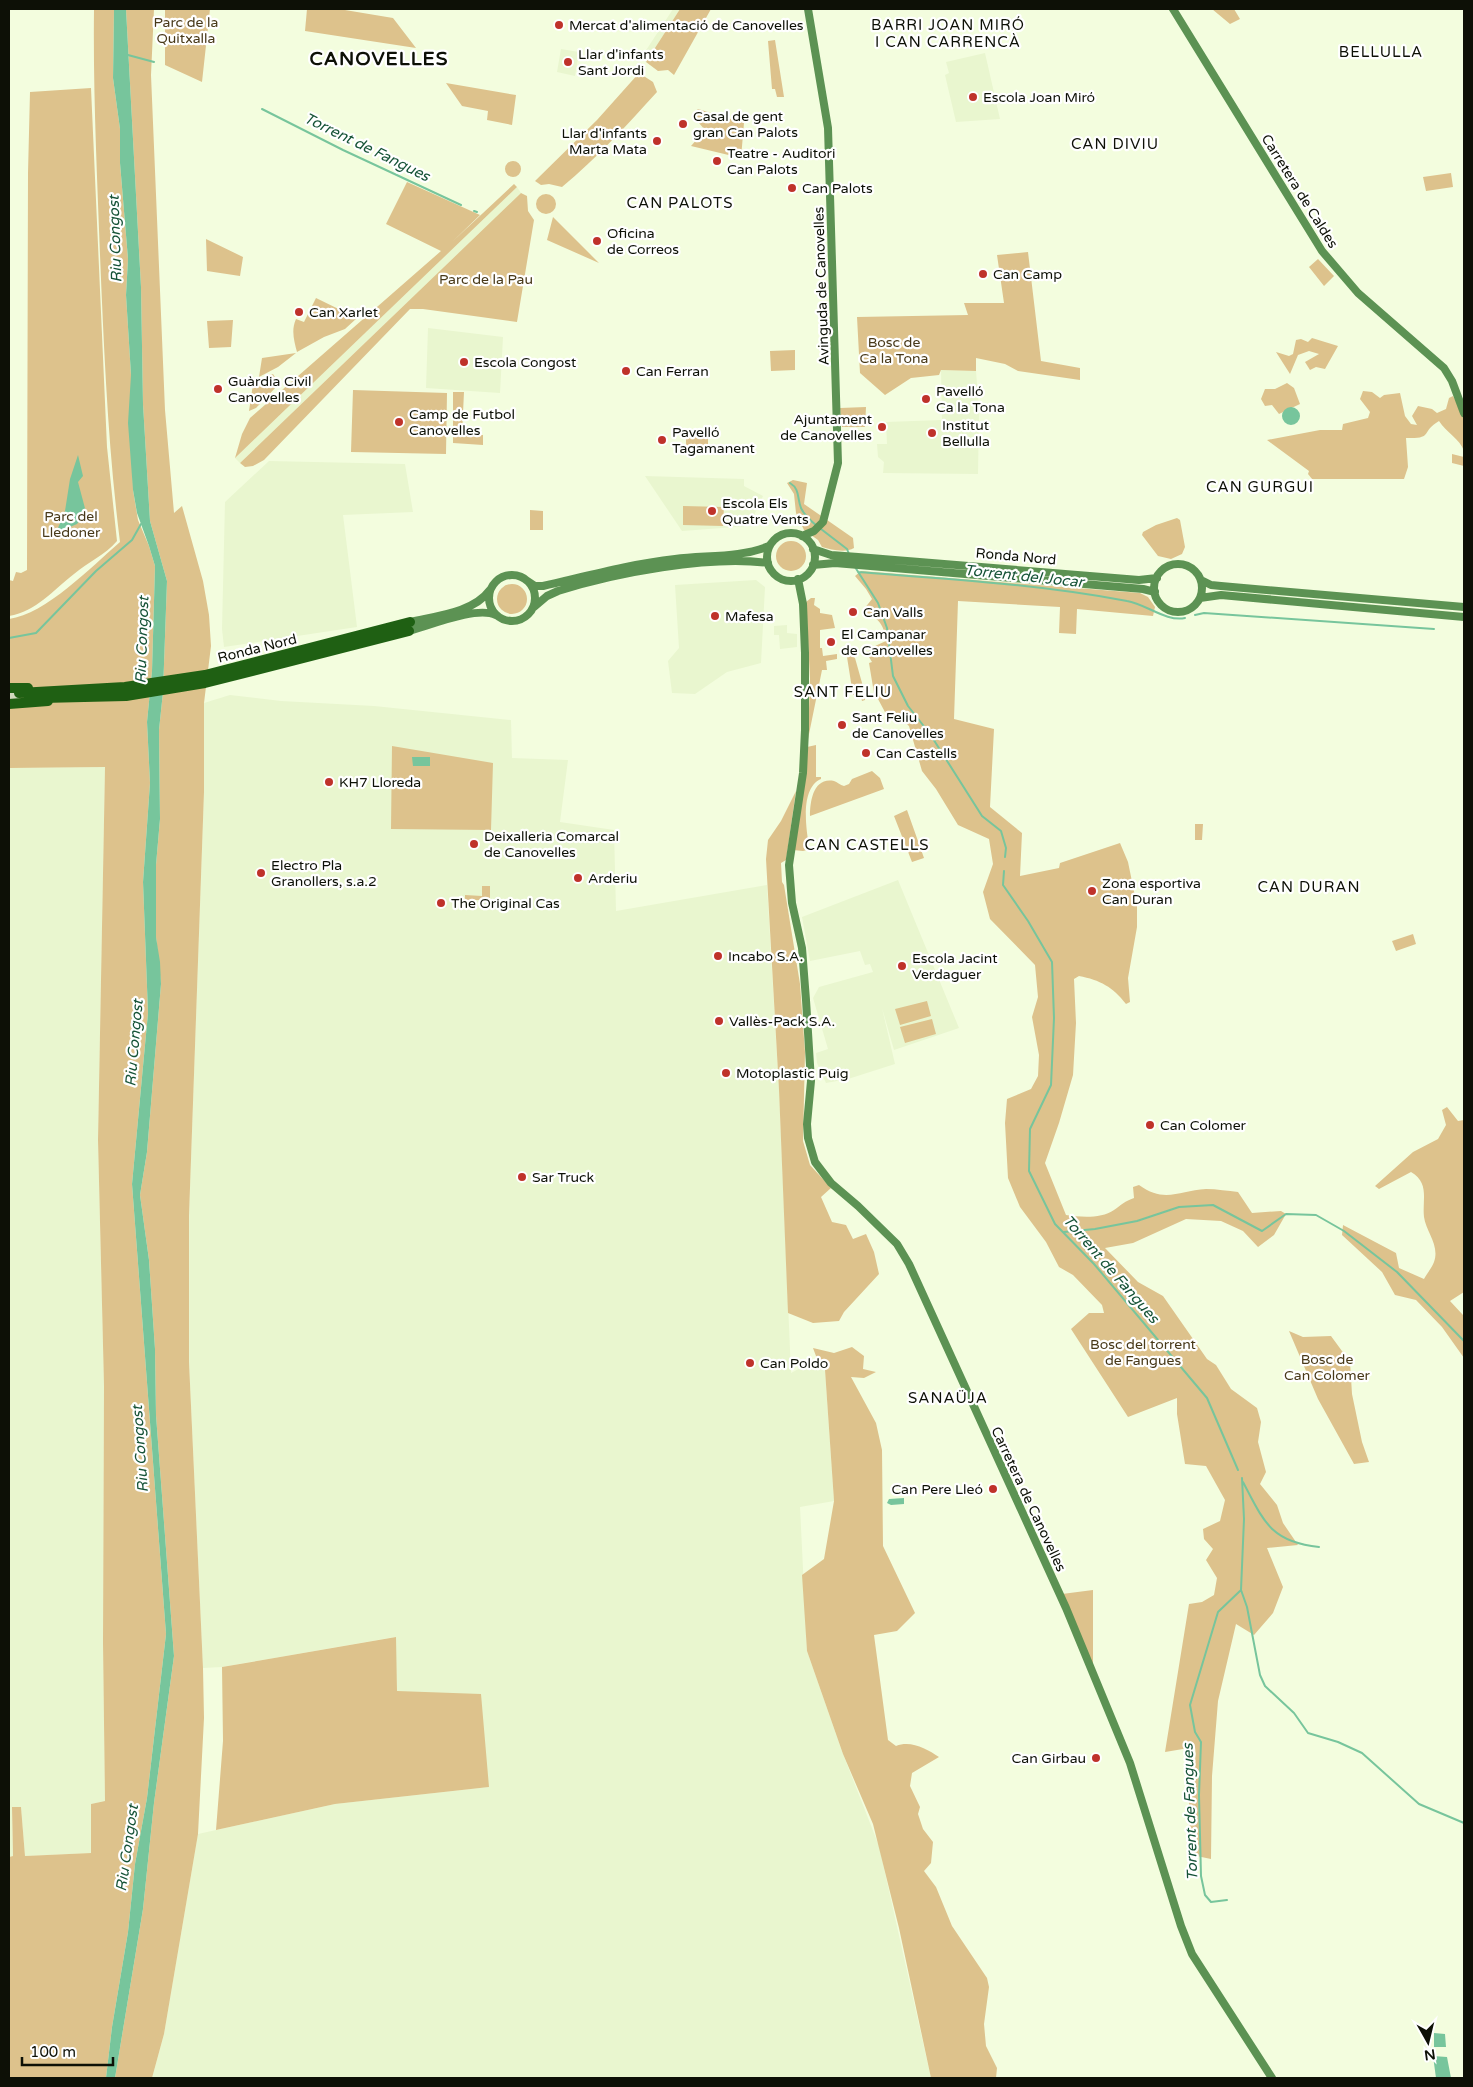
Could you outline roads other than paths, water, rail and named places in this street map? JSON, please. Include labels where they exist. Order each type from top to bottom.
[{"type":"highway","name":"Ronda Nord","points":[[20,696],[89,694],[125,687],[230,674],[410,627]]},
{"type":"highway","points":[[9,688],[89,694]]},
{"type":"highway","points":[[9,704],[89,694]]},
{"type":"street","name":"Avinguda de Canovelles","points":[[802,536],[817,529],[823,522],[838,463],[828,128],[808,9]]},
{"type":"street","name":"Carretera de Caldes","points":[[1173,9],[1322,251],[1358,294],[1444,368],[1464,413]]},
{"type":"street","points":[[768,563],[748,561],[717,562],[636,573],[558,591],[534,607],[526,618],[519,621],[505,621],[496,615],[489,604],[491,588],[506,576],[520,576],[535,586],[543,586],[644,563],[755,552],[769,546],[780,536],[788,533],[802,536],[813,549],[813,564],[809,573],[798,579],[788,581],[780,578],[771,571],[768,563],[769,546]]},
{"type":"street","name":"Ronda Nord","points":[[813,549],[852,559],[1139,580],[1157,578]]},
{"type":"street","name":"Ronda Nord","points":[[813,564],[835,563],[852,559],[862,565],[1134,588],[1155,592]]},
{"type":"street","points":[[1201,580],[1200,598],[1193,607],[1178,612],[1165,608],[1157,600],[1155,592],[1157,578],[1168,567],[1182,565],[1194,571],[1201,580],[1211,585],[1464,607]]},
{"type":"street","name":"Carretera de Canovelles","points":[[798,579],[803,604],[806,725],[803,774],[789,866],[792,903],[802,948],[810,1068],[806,1124],[811,1152],[815,1162],[831,1183],[897,1244],[909,1264],[1066,1608],[1130,1763],[1192,1954],[1272,2078]]},
{"type":"street","points":[[526,580],[535,592],[534,607]]},
{"type":"street","name":"Ronda Nord","points":[[410,627],[464,608],[482,598],[491,588]]},
{"type":"street","points":[[1200,598],[1221,595],[1464,617]]},
{"type":"street","name":"Ronda Nord","points":[[410,627],[478,612],[496,615]]},
{"type":"waterway","name":"Torrent de Fangues","points":[[128,55],[154,62]]},
{"type":"waterway","name":"Torrent de Fangues","points":[[262,109],[343,150],[461,205]]},
{"type":"waterway","name":"Torrent de Fangues","points":[[790,483],[797,491],[802,511],[817,526]]},
{"type":"waterway","points":[[9,638],[36,633],[96,571],[132,540],[141,524]]},
{"type":"waterway","name":"Torrent de Fangues","points":[[821,529],[847,549],[849,554]]},
{"type":"waterway","name":"Torrent de Fangues","points":[[855,567],[878,603],[887,628],[893,676],[908,706],[930,734],[982,816],[1001,831],[1006,848],[1005,857]]},
{"type":"waterway","name":"Torrent del Jocar","points":[[858,572],[1060,590],[1127,601],[1163,615],[1178,619],[1185,618]]},
{"type":"waterway","name":"Torrent del Jocar","points":[[1195,615],[1204,613],[1434,629]]},
{"type":"waterway","name":"Torrent de Fangues","points":[[1004,871],[1003,885],[1028,921],[1052,962],[1054,1018],[1051,1085],[1030,1129],[1029,1171],[1055,1224],[1094,1264],[1207,1398],[1238,1470]]},
{"type":"waterway","points":[[1064,1232],[1095,1229],[1137,1221],[1179,1207],[1213,1205],[1262,1231],[1286,1214],[1316,1215],[1344,1231],[1397,1272],[1464,1341]]},
{"type":"waterway","name":"Torrent de Fangues","points":[[1227,1900],[1211,1902],[1205,1895],[1201,1876],[1199,1795],[1201,1742],[1195,1732],[1190,1705],[1218,1612],[1241,1590],[1244,1519],[1242,1478]]},
{"type":"waterway","points":[[1243,1482],[1264,1519],[1279,1535],[1303,1544],[1319,1547]]},
{"type":"waterway","points":[[1241,1590],[1247,1607],[1260,1675],[1265,1686],[1294,1713],[1308,1733],[1338,1742],[1362,1753],[1419,1804],[1464,1823]]},
{"type":"tunnel","points":[[9,698],[21,698]]},
{"type":"place","name":"Mercat d'alimentació de Canovelles","points":[[559,25]]},
{"type":"place","name":"Llar d'infants Sant Jordi","points":[[568,62]]},
{"type":"place","name":"Escola Joan Miró","points":[[973,97]]},
{"type":"place","name":"Casal de gent gran Can Palots","points":[[683,124]]},
{"type":"place","name":"Llar d'infants Marta Mata","points":[[657,141]]},
{"type":"place","name":"Teatre - Auditori Can Palots","points":[[717,161]]},
{"type":"place","name":"Can Palots","points":[[792,188]]},
{"type":"place","name":"Oficina de Correos","points":[[597,241]]},
{"type":"place","name":"Can Camp","points":[[983,274]]},
{"type":"place","name":"Can Xarlet","points":[[299,312]]},
{"type":"place","name":"Escola Congost","points":[[464,362]]},
{"type":"place","name":"Can Ferran","points":[[626,371]]},
{"type":"place","name":"Guàrdia Civil Canovelles","points":[[218,389]]},
{"type":"place","name":"Pavelló Ca la Tona","points":[[926,399]]},
{"type":"place","name":"Camp de Futbol Canovelles","points":[[399,422]]},
{"type":"place","name":"Ajuntament de Canovelles","points":[[882,427]]},
{"type":"place","name":"Institut Bellulla","points":[[932,433]]},
{"type":"place","name":"Pavelló Tagamanent","points":[[662,440]]},
{"type":"place","name":"Escola Els Quatre Vents","points":[[712,511]]},
{"type":"place","name":"Can Valls","points":[[853,612]]},
{"type":"place","name":"Mafesa","points":[[715,616]]},
{"type":"place","name":"El Campanar de Canovelles","points":[[831,642]]},
{"type":"place","name":"Sant Feliu de Canovelles","points":[[842,725]]},
{"type":"place","name":"Can Castells","points":[[866,753]]},
{"type":"place","name":"KH7 Lloreda","points":[[329,782]]},
{"type":"place","name":"Deixalleria Comarcal de Canovelles","points":[[474,844]]},
{"type":"place","name":"Electro Pla Granollers, s.a.2","points":[[261,873]]},
{"type":"place","name":"Arderiu","points":[[578,878]]},
{"type":"place","name":"Zona esportiva Can Duran","points":[[1092,891]]},
{"type":"place","name":"The Original Cas","points":[[441,903]]},
{"type":"place","name":"Incabo S.A.","points":[[718,956]]},
{"type":"place","name":"Escola Jacint Verdaguer","points":[[902,966]]},
{"type":"place","name":"Vallès-Pack S.A.","points":[[719,1021]]},
{"type":"place","name":"Motoplastic Puig","points":[[726,1073]]},
{"type":"place","name":"Can Colomer","points":[[1150,1125]]},
{"type":"place","name":"Sar Truck","points":[[522,1177]]},
{"type":"place","name":"Can Poldo","points":[[750,1363]]},
{"type":"place","name":"Can Pere Lleó","points":[[993,1489]]},
{"type":"place","name":"Can Girbau","points":[[1096,1758]]},
{"type":"district","name":"BARRI JOAN MIRÓ I CAN CARRENCÀ","points":[[948,34]]},
{"type":"district","name":"BELLULLA","points":[[1381,52]]},
{"type":"district","name":"CANOVELLES","points":[[379,58]]},
{"type":"district","name":"CAN DIVIU","points":[[1115,144]]},
{"type":"district","name":"CAN PALOTS","points":[[680,203]]},
{"type":"district","name":"CAN GURGUI","points":[[1260,487]]},
{"type":"district","name":"SANT FELIU","points":[[843,692]]},
{"type":"district","name":"CAN CASTELLS","points":[[867,845]]},
{"type":"district","name":"CAN DURAN","points":[[1309,887]]},
{"type":"district","name":"SANAÜJA","points":[[948,1398]]},
{"type":"park label","name":"Parc de la Quitxalla","points":[[186,30]]},
{"type":"park label","name":"Parc de la Pau","points":[[486,279]]},
{"type":"park label","name":"Bosc de Ca la Tona","points":[[894,350]]},
{"type":"park label","name":"Parc del Lledoner","points":[[71,524]]},
{"type":"park label","name":"Bosc del torrent de Fangues","points":[[1143,1352]]},
{"type":"park label","name":"Bosc de Can Colomer","points":[[1327,1368]]},
{"type":"water label","name":"Riu Congost","points":[[115,239]]},
{"type":"water label","name":"Riu Congost","points":[[142,640]]},
{"type":"water label","name":"Riu Congost","points":[[134,1043]]},
{"type":"water label","name":"Riu Congost","points":[[140,1449]]},
{"type":"water label","name":"Riu Congost","points":[[127,1848]]}]
